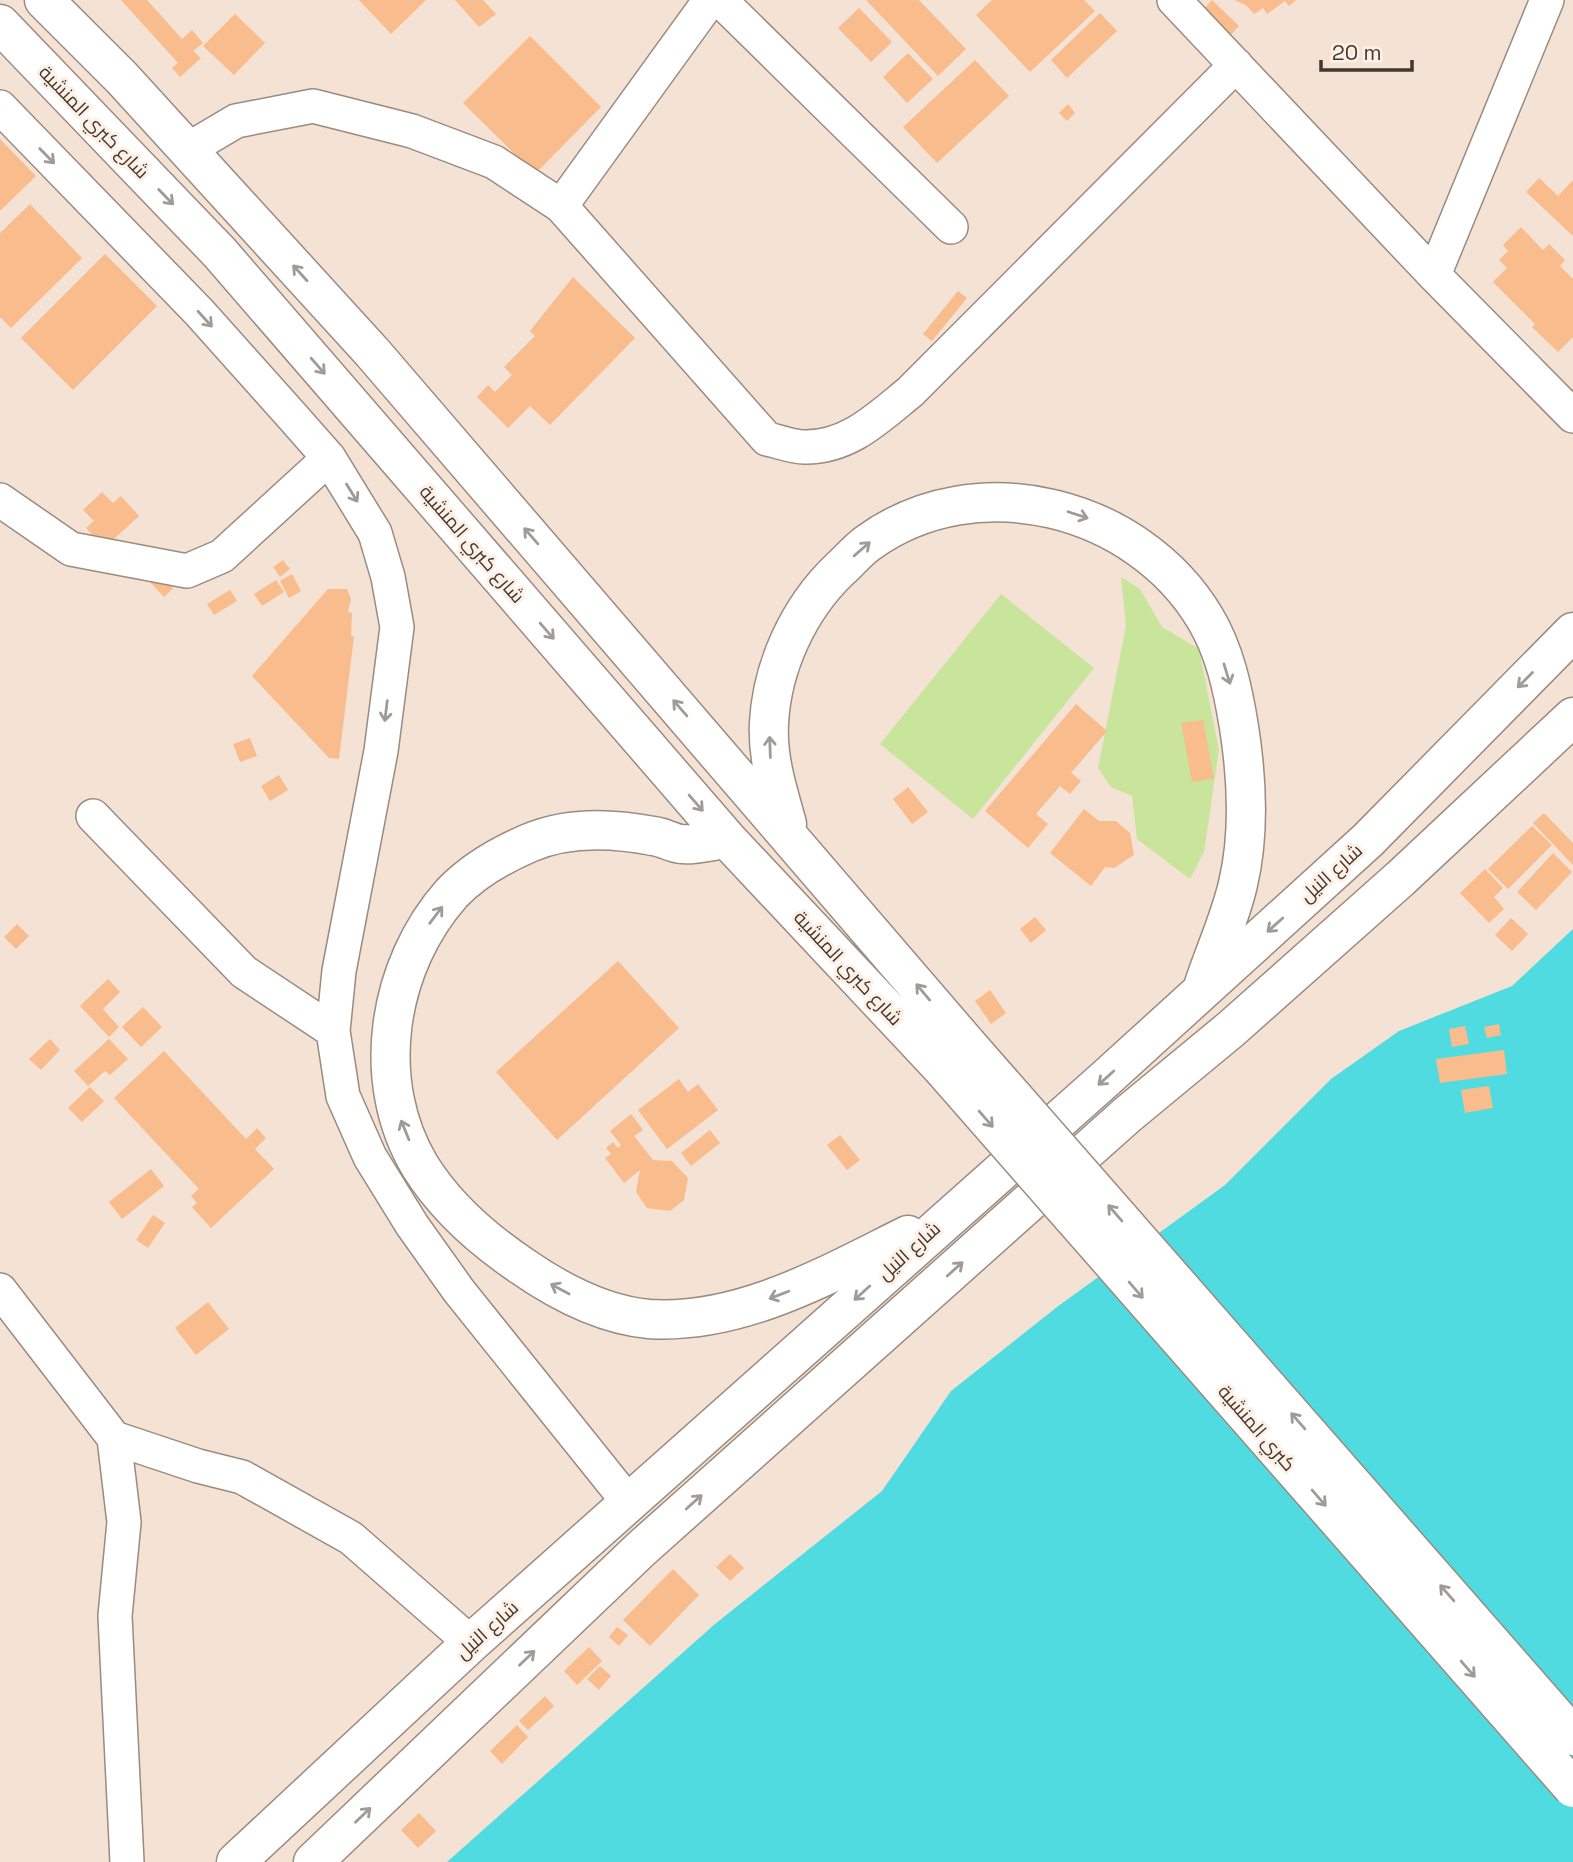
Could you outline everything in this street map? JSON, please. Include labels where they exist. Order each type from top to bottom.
[{"type":"main road","name":"شارع كبري المنشية","points":[[44,0],[187,150],[372,352],[791,836],[954,1056]]},
{"type":"main road","name":"شارع كبري المنشية","points":[[0,24],[220,254],[727,839],[954,1056]]},
{"type":"main road","points":[[791,836],[771,766],[772,697],[789,637],[821,588],[869,543],[917,517],[971,503],[1029,503],[1081,515],[1132,541],[1176,578],[1205,618],[1219,646],[1234,695],[1243,754],[1246,815],[1238,884],[1201,992]]},
{"type":"main road","name":"شارع النيل","points":[[236,1862],[471,1643],[1368,840],[1573,632]]},
{"type":"main road","points":[[313,1862],[641,1549],[1117,1124],[1231,1029],[1381,896],[1573,717]]},
{"type":"main road","points":[[727,839],[681,844],[656,836],[607,829],[568,832],[532,842],[488,863],[453,892],[423,933],[404,977],[390,1040],[393,1091],[401,1121],[420,1165],[450,1208],[491,1245],[534,1275],[587,1303],[648,1319],[714,1315],[756,1303],[801,1286],[951,1213]]},
{"type":"main road","name":"كبري المنشية","points":[[954,1056],[1573,1736]]},
{"type":"main road","name":"كبري المنشية","points":[[954,1056],[1573,1788]]},
{"type":"street","points":[[561,206],[710,0]]},
{"type":"street","points":[[720,0],[951,227]]},
{"type":"street","points":[[1174,0],[1434,275],[1573,416]]},
{"type":"street","points":[[1434,275],[1547,0]]},
{"type":"street","points":[[187,150],[236,121],[313,106],[412,131],[494,162],[561,206],[767,439],[803,447],[827,444],[860,433],[910,392],[1236,65]]},
{"type":"street","points":[[0,107],[199,312],[329,458],[374,533],[388,577],[397,627],[381,751],[339,971],[333,1031],[343,1096],[377,1169],[459,1291],[629,1503]]},
{"type":"street","points":[[0,500],[71,549],[187,571],[222,556],[329,458]]},
{"type":"street","points":[[93,816],[244,971],[333,1031]]},
{"type":"street","points":[[0,1290],[114,1438],[124,1522],[115,1616],[127,1862]]},
{"type":"street","points":[[114,1438],[198,1466],[242,1477],[351,1538],[471,1643]]},
{"type":"green space","points":[[1121,577],[1140,589],[1162,627],[1199,649],[1219,750],[1204,852],[1190,879],[1137,839],[1132,796],[1111,787],[1098,768],[1126,626]]},
{"type":"green space","points":[[1001,594],[1094,668],[973,819],[880,744]]},
{"type":"water","points":[[1573,929],[1573,1862],[447,1862],[715,1624],[882,1491],[951,1391],[1057,1307],[1225,1185],[1331,1079],[1399,1031],[1512,986]]},
{"type":"building","points":[[121,0],[147,0],[182,39],[192,30],[203,43],[193,51],[201,58],[180,77],[172,68],[178,63]]},
{"type":"building","points":[[359,0],[426,0],[391,34]]},
{"type":"building","points":[[455,0],[483,0],[496,14],[479,27]]},
{"type":"building","points":[[866,0],[919,0],[966,49],[938,76]]},
{"type":"building","points":[[992,0],[1084,0],[1095,11],[1030,72],[976,15]]},
{"type":"building","points":[[1212,0],[1239,26],[1228,38],[1201,12]]},
{"type":"building","points":[[1234,0],[1296,0],[1289,6],[1285,1],[1267,14],[1263,8],[1254,14],[1246,5]]},
{"type":"building","points":[[859,8],[892,42],[871,62],[838,28]]},
{"type":"building","points":[[1100,13],[1117,31],[1067,78],[1051,60]]},
{"type":"building","points":[[235,14],[265,43],[234,75],[203,46]]},
{"type":"building","points":[[530,36],[601,107],[535,174],[463,103]]},
{"type":"building","points":[[908,53],[933,79],[907,103],[883,77]]},
{"type":"building","points":[[975,60],[1009,96],[937,163],[903,127]]},
{"type":"building","points":[[1068,104],[1075,113],[1067,121],[1059,113]]},
{"type":"building","points":[[0,139],[36,176],[0,211]]},
{"type":"building","points":[[1539,178],[1558,196],[1573,180],[1573,236],[1526,192]]},
{"type":"building","points":[[30,204],[82,258],[11,328],[0,317],[0,233]]},
{"type":"building","points":[[1521,227],[1543,250],[1549,244],[1565,260],[1560,266],[1573,279],[1573,337],[1558,352],[1532,327],[1535,324],[1493,282],[1507,268],[1499,260],[1508,251],[1503,245]]},
{"type":"building","points":[[105,254],[157,306],[73,390],[21,338]]},
{"type":"building","points":[[573,277],[635,338],[550,425],[530,406],[508,428],[477,397],[488,385],[495,392],[512,375],[504,367],[535,336],[530,331]]},
{"type":"building","points":[[958,291],[967,298],[932,341],[923,334]]},
{"type":"building","points":[[102,492],[113,503],[121,496],[139,516],[104,548],[86,528],[94,521],[83,510]]},
{"type":"building","points":[[283,560],[290,569],[280,577],[273,567]]},
{"type":"building","points":[[155,569],[173,588],[164,597],[145,577]]},
{"type":"building","points":[[292,574],[301,591],[289,598],[280,581]]},
{"type":"building","points":[[276,580],[284,592],[262,606],[254,594]]},
{"type":"building","points":[[328,589],[347,589],[351,599],[348,612],[352,613],[351,636],[354,636],[339,759],[329,758],[252,676]]},
{"type":"building","points":[[230,590],[237,601],[214,615],[207,604]]},
{"type":"building","points":[[1076,704],[1107,731],[1071,773],[1081,781],[1070,794],[1060,786],[1036,814],[1048,824],[1028,848],[985,811]]},
{"type":"building","points":[[1203,720],[1214,778],[1192,782],[1181,723]]},
{"type":"building","points":[[250,738],[257,756],[240,762],[233,744]]},
{"type":"building","points":[[279,775],[288,790],[270,801],[261,786]]},
{"type":"building","points":[[908,787],[928,812],[912,824],[893,799]]},
{"type":"building","points":[[1084,809],[1099,821],[1116,821],[1130,833],[1134,855],[1114,868],[1105,867],[1091,886],[1050,853]]},
{"type":"building","points":[[1544,813],[1573,843],[1573,865],[1533,823]]},
{"type":"building","points":[[1532,826],[1552,845],[1508,889],[1488,869]]},
{"type":"building","points":[[1553,853],[1572,872],[1536,910],[1517,892]]},
{"type":"building","points":[[1485,869],[1503,888],[1494,897],[1504,909],[1489,923],[1460,893]]},
{"type":"building","points":[[1035,917],[1046,930],[1031,943],[1020,929]]},
{"type":"building","points":[[1511,918],[1528,934],[1512,951],[1495,935]]},
{"type":"building","points":[[17,924],[29,936],[16,949],[4,937]]},
{"type":"building","points":[[618,961],[679,1028],[557,1140],[496,1072]]},
{"type":"building","points":[[108,979],[120,992],[103,1009],[119,1027],[109,1037],[80,1006]]},
{"type":"building","points":[[990,990],[1006,1013],[991,1024],[975,1001]]},
{"type":"building","points":[[143,1007],[162,1027],[141,1047],[122,1027]]},
{"type":"building","points":[[1499,1024],[1501,1035],[1487,1038],[1484,1027]]},
{"type":"building","points":[[1465,1026],[1469,1044],[1452,1047],[1449,1029]]},
{"type":"building","points":[[50,1039],[60,1050],[41,1070],[29,1059]]},
{"type":"building","points":[[109,1039],[128,1059],[110,1075],[105,1071],[88,1086],[74,1071]]},
{"type":"building","points":[[1504,1050],[1507,1074],[1440,1083],[1436,1059]]},
{"type":"building","points":[[164,1051],[246,1139],[257,1128],[266,1138],[255,1149],[274,1169],[211,1228],[192,1207],[197,1203],[191,1196],[199,1189],[114,1098]]},
{"type":"building","points":[[679,1079],[688,1092],[698,1084],[718,1110],[667,1149],[638,1110]]},
{"type":"building","points":[[1489,1086],[1493,1108],[1465,1113],[1461,1090]]},
{"type":"building","points":[[90,1087],[104,1101],[82,1122],[68,1108]]},
{"type":"building","points":[[631,1114],[643,1130],[634,1136],[653,1160],[672,1161],[688,1178],[684,1200],[670,1211],[647,1208],[636,1192],[640,1170],[624,1183],[605,1158],[611,1154],[606,1148],[613,1142],[618,1148],[621,1145],[610,1131]]},
{"type":"building","points":[[710,1130],[720,1143],[691,1166],[681,1153]]},
{"type":"building","points":[[840,1135],[860,1160],[847,1170],[827,1145]]},
{"type":"building","points":[[151,1169],[164,1186],[122,1219],[109,1202]]},
{"type":"building","points":[[153,1215],[165,1223],[148,1248],[136,1240]]},
{"type":"building","points":[[208,1302],[229,1329],[196,1355],[175,1328]]},
{"type":"building","points":[[730,1554],[744,1568],[730,1581],[716,1567]]},
{"type":"building","points":[[673,1569],[699,1595],[650,1646],[623,1620]]},
{"type":"building","points":[[617,1627],[628,1635],[619,1646],[609,1637]]},
{"type":"building","points":[[589,1647],[602,1661],[577,1685],[564,1671]]},
{"type":"building","points":[[600,1666],[611,1676],[599,1690],[587,1679]]},
{"type":"building","points":[[545,1696],[554,1706],[528,1730],[519,1721]]},
{"type":"building","points":[[517,1725],[528,1737],[502,1764],[490,1751]]},
{"type":"building","points":[[419,1813],[436,1831],[418,1848],[401,1830]]}]
